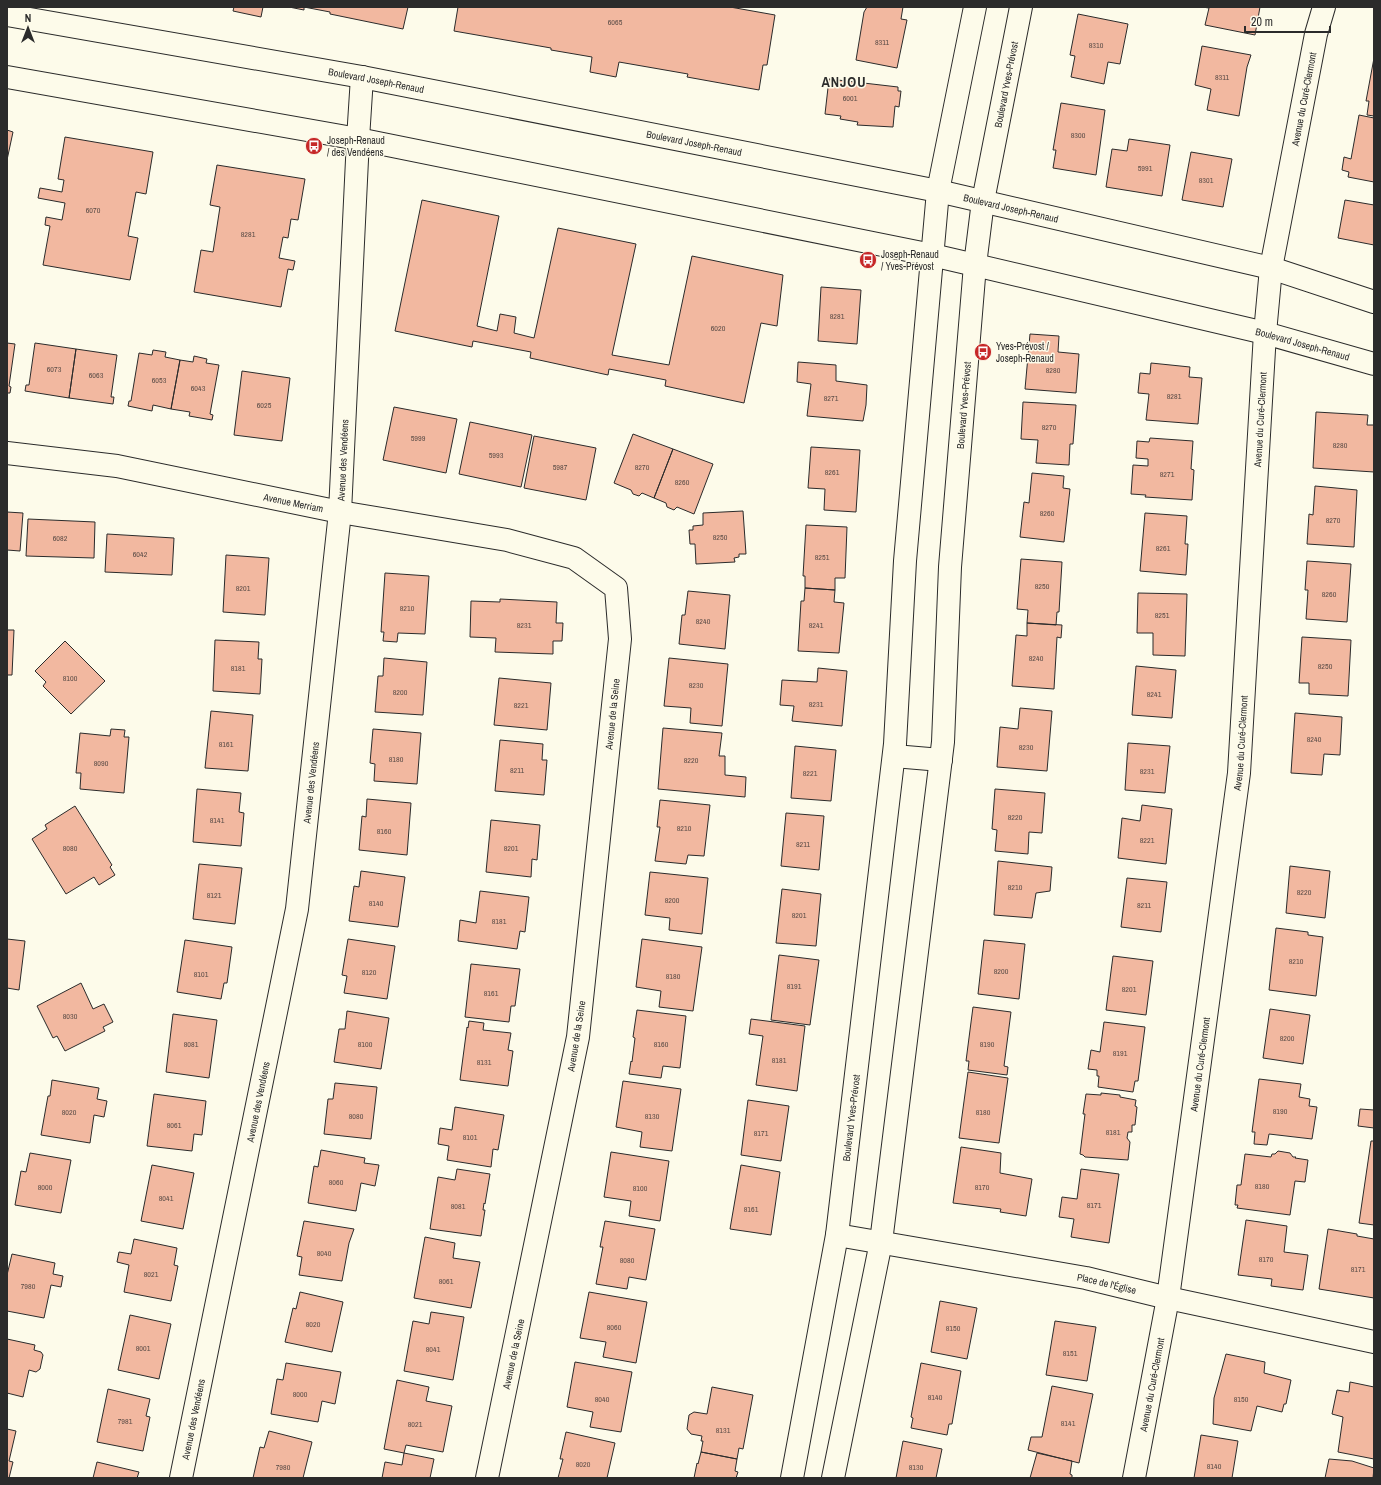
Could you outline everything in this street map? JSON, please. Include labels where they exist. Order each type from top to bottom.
[{"type":"street","name":"Boulevard Yves-Prévost","points":[[792,1478],[837,1235],[894,756],[905,561],[938,191],[975,7]]},
{"type":"street","name":"Boulevard Yves-Prévost","points":[[833,1478],[881,1242],[943,742],[950,567],[975,265],[983,201],[1021,7]]},
{"type":"street","name":"Avenue du Curé-Clermont","points":[[1134,1478],[1168,1298],[1240,773],[1270,268],[1316,34],[1324,7]]},
{"type":"street","name":"Boulevard Joseph-Renaud","points":[[7,15],[362,77],[938,191],[1270,268],[1374,302]]},
{"type":"street","name":"Boulevard Joseph-Renaud","points":[[7,77],[358,139],[932,255],[1265,333],[1374,364]]},
{"type":"street","name":"Avenue des Vendéens","points":[[181,1478],[297,909],[340,512],[362,77]]},
{"type":"street","name":"Avenue Merriam","points":[[7,453],[117,466],[340,512],[507,540],[574,558],[616,588]]},
{"type":"street","name":"Avenue de la Seine","points":[[487,1478],[578,1037],[620,639],[616,588]]},
{"type":"street","points":[[894,756],[941,760]]},
{"type":"street","name":"Place de l'Église","points":[[837,1235],[1086,1278],[1168,1298],[1374,1342]]},
{"type":"building","points":[[234,7],[263,7],[261,17],[233,11]]},
{"type":"building","points":[[289,7],[304,7],[304,10]]},
{"type":"building","points":[[304,7],[408,7],[403,29]]},
{"type":"building","points":[[458,7],[730,7],[775,15],[767,65],[763,65],[759,90],[687,77],[688,74],[619,62],[616,77],[590,72],[592,57],[551,50],[551,48],[454,31]]},
{"type":"building","points":[[867,7],[903,7],[901,19],[907,20],[897,68],[856,60],[864,12]]},
{"type":"building","points":[[1202,7],[1260,7],[1255,35],[1205,25],[1209,8]]},
{"type":"building","points":[[1078,14],[1128,24],[1120,64],[1108,62],[1104,84],[1071,77],[1075,56],[1070,55]]},
{"type":"building","points":[[1202,46],[1251,55],[1247,67],[1239,116],[1207,110],[1211,89],[1195,85]]},
{"type":"building","points":[[1374,58],[1374,116],[1367,115],[1369,101],[1366,101]]},
{"type":"building","points":[[829,79],[898,87],[898,91],[901,91],[899,107],[895,106],[893,127],[857,125],[858,122],[840,119],[841,116],[825,114]]},
{"type":"building","points":[[1061,103],[1105,110],[1096,175],[1053,168],[1056,150],[1053,150]]},
{"type":"building","points":[[1359,115],[1374,118],[1374,182],[1348,177],[1349,172],[1342,170],[1344,157],[1351,159]]},
{"type":"building","points":[[7,130],[13,132],[7,160]]},
{"type":"building","points":[[65,137],[153,152],[146,194],[136,192],[128,236],[138,238],[130,280],[43,265],[50,226],[45,225],[46,217],[62,220],[65,203],[38,198],[40,188],[62,192],[64,180],[58,179]]},
{"type":"building","points":[[1129,139],[1170,145],[1162,196],[1106,187],[1112,149],[1127,151]]},
{"type":"building","points":[[1191,152],[1232,159],[1223,207],[1182,200]]},
{"type":"building","points":[[217,165],[305,179],[298,220],[291,219],[288,238],[283,237],[279,258],[295,261],[293,270],[288,269],[281,307],[194,292],[201,250],[213,252],[220,207],[210,205]]},
{"type":"building","points":[[422,200],[499,216],[477,326],[497,331],[500,314],[516,317],[514,333],[534,338],[558,228],[636,244],[612,355],[669,365],[692,256],[783,275],[777,326],[761,323],[744,403],[665,386],[666,380],[609,369],[608,375],[530,358],[531,352],[473,341],[472,347],[395,331]]},
{"type":"building","points":[[1345,200],[1374,205],[1374,245],[1338,238]]},
{"type":"building","points":[[821,287],[861,290],[857,344],[818,341]]},
{"type":"building","points":[[1030,334],[1059,336],[1058,352],[1079,354],[1076,393],[1025,389]]},
{"type":"building","points":[[7,343],[15,344],[9,386],[11,387],[10,393],[7,393]]},
{"type":"building","points":[[35,343],[76,349],[69,398],[25,391],[26,385],[29,385]]},
{"type":"building","points":[[76,349],[117,355],[111,397],[114,397],[113,404],[69,398]]},
{"type":"building","points":[[153,350],[166,352],[165,357],[180,360],[171,409],[153,405],[152,411],[128,406],[129,401],[131,401],[139,353],[152,355]]},
{"type":"building","points":[[194,356],[207,359],[206,363],[219,365],[210,414],[213,415],[212,420],[189,416],[190,412],[171,409],[180,360],[193,362]]},
{"type":"building","points":[[798,362],[836,365],[836,381],[867,385],[866,405],[863,421],[807,416],[811,384],[797,382]]},
{"type":"building","points":[[1151,363],[1190,367],[1189,377],[1202,378],[1198,424],[1146,420],[1149,394],[1138,393],[1140,373],[1150,374]]},
{"type":"building","points":[[242,371],[290,378],[282,441],[234,435]]},
{"type":"building","points":[[1023,402],[1076,405],[1073,444],[1070,444],[1069,465],[1036,463],[1038,440],[1021,439]]},
{"type":"building","points":[[394,407],[457,419],[446,473],[383,460]]},
{"type":"building","points":[[1316,412],[1368,415],[1367,425],[1374,425],[1374,472],[1313,468]]},
{"type":"building","points":[[470,422],[532,435],[521,487],[459,474]]},
{"type":"building","points":[[633,434],[673,449],[654,498],[642,493],[639,496],[633,494],[631,490],[614,483]]},
{"type":"building","points":[[534,436],[596,448],[586,500],[524,488]]},
{"type":"building","points":[[1150,438],[1193,441],[1191,469],[1194,470],[1192,500],[1145,497],[1146,495],[1131,494],[1133,465],[1148,466],[1148,459],[1136,458],[1137,441],[1149,442]]},
{"type":"building","points":[[811,447],[860,450],[856,512],[824,510],[825,489],[808,488]]},
{"type":"building","points":[[673,449],[713,464],[694,514],[677,507],[674,510],[667,507],[666,503],[654,498]]},
{"type":"building","points":[[1032,473],[1064,476],[1063,488],[1070,489],[1064,542],[1020,537],[1024,502],[1029,503]]},
{"type":"building","points":[[1315,486],[1357,490],[1354,547],[1307,544],[1309,514],[1313,515]]},
{"type":"building","points":[[743,511],[746,554],[739,554],[739,557],[734,558],[735,562],[696,564],[695,544],[690,544],[689,530],[693,530],[693,526],[703,525],[703,513]]},
{"type":"building","points":[[7,512],[23,513],[20,551],[7,550]]},
{"type":"building","points":[[1145,513],[1187,516],[1185,544],[1188,544],[1186,575],[1140,571]]},
{"type":"building","points":[[28,519],[95,522],[94,558],[26,556]]},
{"type":"building","points":[[806,525],[847,527],[845,578],[835,578],[835,590],[805,588],[805,576],[803,576]]},
{"type":"building","points":[[107,534],[174,538],[172,575],[105,572]]},
{"type":"building","points":[[226,555],[269,558],[265,615],[223,612]]},
{"type":"building","points":[[1021,559],[1062,562],[1059,612],[1057,612],[1056,625],[1027,623],[1028,610],[1017,609]]},
{"type":"building","points":[[1307,561],[1351,564],[1347,622],[1306,619],[1308,590],[1305,590]]},
{"type":"building","points":[[385,573],[429,576],[425,634],[398,633],[397,642],[383,641],[384,632],[381,632]]},
{"type":"building","points":[[805,588],[835,590],[834,602],[844,603],[839,653],[798,651],[801,601],[804,601]]},
{"type":"building","points":[[688,591],[730,595],[725,649],[679,644],[682,615],[685,615]]},
{"type":"building","points":[[1138,593],[1187,594],[1185,656],[1153,655],[1153,633],[1137,633]]},
{"type":"building","points":[[500,599],[557,602],[556,623],[563,623],[562,641],[553,641],[553,654],[495,652],[496,638],[470,637],[471,601],[500,602]]},
{"type":"building","points":[[1027,623],[1062,625],[1061,638],[1057,637],[1054,689],[1012,686],[1016,635],[1027,636]]},
{"type":"building","points":[[7,630],[14,630],[12,675],[7,675]]},
{"type":"building","points":[[1302,637],[1351,640],[1348,696],[1309,694],[1309,683],[1299,683]]},
{"type":"building","points":[[215,640],[259,642],[258,659],[262,659],[260,694],[213,691]]},
{"type":"building","points":[[65,641],[105,681],[71,714],[43,686],[46,682],[35,671]]},
{"type":"building","points":[[384,658],[427,662],[423,715],[375,712],[378,676],[383,676]]},
{"type":"building","points":[[669,658],[728,664],[722,726],[690,723],[691,708],[664,706]]},
{"type":"building","points":[[1136,666],[1176,670],[1172,718],[1132,715]]},
{"type":"building","points":[[818,668],[847,671],[842,726],[792,721],[794,706],[780,705],[782,680],[817,682]]},
{"type":"building","points":[[499,678],[551,683],[547,730],[494,725]]},
{"type":"building","points":[[1020,708],[1052,711],[1047,771],[997,767],[1000,727],[1018,729]]},
{"type":"building","points":[[211,711],[253,715],[248,771],[205,768]]},
{"type":"building","points":[[1295,713],[1342,717],[1340,755],[1324,754],[1322,775],[1291,773]]},
{"type":"building","points":[[663,728],[722,733],[719,756],[725,756],[725,775],[746,777],[745,797],[658,789]]},
{"type":"building","points":[[111,729],[125,730],[124,737],[129,737],[124,793],[80,789],[81,773],[76,773],[80,733],[110,736]]},
{"type":"building","points":[[373,729],[421,733],[417,784],[374,781],[375,764],[370,763]]},
{"type":"building","points":[[500,740],[543,744],[542,760],[547,760],[544,795],[495,791]]},
{"type":"building","points":[[1128,743],[1170,746],[1165,793],[1125,790]]},
{"type":"building","points":[[795,746],[836,750],[831,801],[791,798]]},
{"type":"building","points":[[197,789],[241,793],[239,812],[244,813],[241,846],[193,842]]},
{"type":"building","points":[[995,789],[1045,793],[1042,833],[1029,832],[1028,854],[995,851],[997,830],[992,829]]},
{"type":"building","points":[[367,799],[411,803],[407,855],[359,850],[362,816],[366,817]]},
{"type":"building","points":[[660,800],[710,805],[704,856],[688,855],[686,864],[655,861],[660,827],[657,827]]},
{"type":"building","points":[[1142,805],[1172,809],[1166,864],[1118,858],[1122,818],[1140,821]]},
{"type":"building","points":[[75,806],[112,865],[110,867],[115,875],[99,885],[94,877],[66,894],[32,839],[47,829],[45,825]]},
{"type":"building","points":[[786,813],[824,816],[819,870],[781,866]]},
{"type":"building","points":[[491,820],[540,825],[537,860],[532,859],[531,877],[486,872]]},
{"type":"building","points":[[998,861],[1052,867],[1050,891],[1036,893],[1032,918],[994,915]]},
{"type":"building","points":[[199,864],[242,868],[235,924],[193,919]]},
{"type":"building","points":[[1290,866],[1330,871],[1325,918],[1286,913]]},
{"type":"building","points":[[361,871],[405,877],[398,927],[349,921],[354,886],[359,887]]},
{"type":"building","points":[[650,872],[708,878],[702,934],[669,930],[670,918],[645,915]]},
{"type":"building","points":[[1127,878],[1167,882],[1161,932],[1121,927]]},
{"type":"building","points":[[782,889],[821,894],[816,946],[776,943]]},
{"type":"building","points":[[480,891],[529,897],[525,932],[520,931],[517,949],[458,941],[460,920],[476,923]]},
{"type":"building","points":[[1276,928],[1308,932],[1308,935],[1323,937],[1316,996],[1269,990]]},
{"type":"building","points":[[7,939],[25,941],[19,990],[7,988]]},
{"type":"building","points":[[348,939],[395,946],[387,999],[344,993],[347,976],[342,975]]},
{"type":"building","points":[[642,939],[702,947],[693,1011],[659,1007],[661,991],[636,987]]},
{"type":"building","points":[[185,940],[232,947],[227,983],[224,983],[221,999],[177,992]]},
{"type":"building","points":[[984,940],[1025,944],[1019,999],[978,994]]},
{"type":"building","points":[[779,955],[819,960],[810,1025],[771,1020]]},
{"type":"building","points":[[1113,956],[1153,961],[1146,1015],[1106,1010]]},
{"type":"building","points":[[471,964],[520,969],[515,1006],[511,1006],[509,1022],[465,1017]]},
{"type":"building","points":[[81,983],[93,1009],[104,1004],[113,1022],[103,1027],[105,1031],[65,1051],[57,1036],[53,1038],[37,1006]]},
{"type":"building","points":[[973,1007],[1011,1012],[1004,1066],[1008,1067],[1007,1075],[968,1070],[969,1061],[966,1061]]},
{"type":"building","points":[[1270,1009],[1310,1015],[1303,1064],[1263,1058]]},
{"type":"building","points":[[637,1010],[686,1016],[680,1068],[663,1066],[661,1078],[629,1074],[635,1038],[633,1037]]},
{"type":"building","points":[[347,1011],[389,1018],[381,1069],[334,1062],[339,1029],[345,1029]]},
{"type":"building","points":[[173,1014],[217,1020],[209,1078],[166,1072]]},
{"type":"building","points":[[751,1019],[805,1026],[797,1091],[756,1085],[763,1036],[749,1034]]},
{"type":"building","points":[[469,1021],[484,1023],[483,1030],[511,1033],[508,1050],[513,1051],[508,1086],[460,1080]]},
{"type":"building","points":[[1104,1022],[1145,1027],[1138,1081],[1135,1081],[1133,1092],[1098,1087],[1099,1076],[1097,1076],[1097,1070],[1088,1069],[1091,1050],[1100,1052]]},
{"type":"building","points":[[968,1072],[1008,1078],[999,1143],[959,1138]]},
{"type":"building","points":[[1259,1079],[1301,1084],[1299,1097],[1310,1099],[1309,1106],[1317,1107],[1312,1139],[1269,1134],[1267,1145],[1254,1144],[1255,1132],[1252,1132]]},
{"type":"building","points":[[52,1080],[99,1088],[97,1099],[107,1101],[104,1117],[94,1115],[90,1143],[41,1135]]},
{"type":"building","points":[[623,1081],[681,1089],[672,1151],[640,1147],[642,1132],[616,1127]]},
{"type":"building","points":[[335,1083],[377,1087],[371,1139],[324,1134],[328,1099],[333,1099]]},
{"type":"building","points":[[1101,1093],[1120,1095],[1120,1097],[1136,1100],[1135,1106],[1137,1107],[1135,1125],[1132,1125],[1132,1132],[1128,1132],[1127,1138],[1130,1142],[1128,1160],[1085,1157],[1080,1154],[1086,1094],[1101,1095]]},
{"type":"building","points":[[154,1094],[206,1101],[202,1135],[194,1134],[192,1151],[147,1146]]},
{"type":"building","points":[[748,1100],[789,1106],[781,1161],[741,1155]]},
{"type":"building","points":[[455,1107],[504,1115],[498,1150],[493,1149],[491,1167],[447,1160],[449,1146],[438,1144],[440,1128],[452,1130]]},
{"type":"building","points":[[1360,1109],[1374,1110],[1374,1128],[1358,1126]]},
{"type":"building","points":[[1371,1141],[1374,1141],[1374,1225],[1359,1223]]},
{"type":"building","points":[[961,1147],[1001,1153],[1000,1173],[1032,1179],[1026,1216],[1000,1212],[1001,1209],[953,1203]]},
{"type":"building","points":[[321,1150],[365,1158],[364,1163],[379,1165],[375,1186],[361,1183],[356,1211],[308,1203],[314,1166],[318,1167]]},
{"type":"building","points":[[1278,1151],[1290,1153],[1293,1157],[1296,1157],[1295,1158],[1308,1160],[1305,1182],[1295,1181],[1290,1215],[1237,1208],[1238,1205],[1235,1205],[1237,1185],[1241,1185],[1245,1154],[1271,1157],[1272,1154],[1275,1154]]},
{"type":"building","points":[[611,1152],[669,1161],[660,1221],[629,1216],[631,1201],[604,1197]]},
{"type":"building","points":[[30,1153],[71,1160],[61,1213],[15,1205],[21,1171],[26,1172]]},
{"type":"building","points":[[152,1165],[194,1173],[183,1229],[141,1221]]},
{"type":"building","points":[[741,1165],[780,1172],[771,1235],[730,1229]]},
{"type":"building","points":[[457,1169],[490,1174],[485,1204],[484,1203],[483,1210],[485,1210],[481,1236],[430,1229],[438,1177],[455,1180]]},
{"type":"building","points":[[1081,1169],[1119,1174],[1109,1243],[1071,1237],[1074,1219],[1059,1217],[1062,1197],[1077,1199]]},
{"type":"building","points":[[1246,1220],[1287,1226],[1284,1252],[1308,1255],[1303,1290],[1271,1286],[1272,1279],[1238,1275]]},
{"type":"building","points":[[304,1221],[354,1229],[349,1243],[342,1281],[299,1275],[302,1257],[297,1256]]},
{"type":"building","points":[[605,1221],[655,1229],[646,1280],[629,1277],[627,1289],[596,1284],[603,1247],[600,1247]]},
{"type":"building","points":[[1328,1229],[1357,1234],[1357,1236],[1374,1239],[1374,1298],[1319,1289]]},
{"type":"building","points":[[425,1237],[455,1243],[453,1258],[480,1262],[471,1308],[414,1298]]},
{"type":"building","points":[[134,1239],[177,1248],[174,1265],[178,1266],[171,1301],[124,1292],[129,1265],[117,1262],[119,1252],[131,1254]]},
{"type":"building","points":[[12,1254],[55,1263],[53,1274],[63,1276],[61,1287],[51,1285],[44,1318],[7,1311],[7,1275]]},
{"type":"building","points":[[300,1292],[343,1302],[332,1352],[285,1342],[293,1308],[296,1309]]},
{"type":"building","points":[[589,1292],[647,1302],[636,1363],[603,1357],[606,1342],[580,1338]]},
{"type":"building","points":[[940,1301],[977,1308],[967,1359],[931,1352]]},
{"type":"building","points":[[431,1312],[464,1317],[453,1380],[404,1371],[413,1321],[429,1324]]},
{"type":"building","points":[[130,1315],[171,1324],[159,1379],[118,1370]]},
{"type":"building","points":[[1055,1321],[1096,1327],[1087,1381],[1046,1375]]},
{"type":"building","points":[[7,1339],[35,1345],[34,1350],[41,1352],[43,1355],[40,1369],[36,1372],[29,1370],[23,1397],[7,1393]]},
{"type":"building","points":[[1226,1354],[1265,1362],[1264,1373],[1291,1380],[1286,1404],[1284,1404],[1282,1412],[1257,1406],[1251,1431],[1213,1424],[1214,1398]]},
{"type":"building","points":[[575,1362],[632,1372],[621,1432],[590,1427],[593,1412],[567,1407]]},
{"type":"building","points":[[286,1363],[341,1372],[335,1404],[322,1401],[318,1422],[271,1414],[277,1379],[283,1380]]},
{"type":"building","points":[[921,1363],[961,1371],[952,1424],[949,1424],[947,1435],[911,1428],[913,1418],[911,1417]]},
{"type":"building","points":[[397,1380],[429,1387],[426,1401],[452,1406],[443,1452],[406,1445],[404,1453],[384,1449]]},
{"type":"building","points":[[1350,1382],[1374,1387],[1374,1459],[1338,1452],[1343,1417],[1332,1414],[1337,1390],[1349,1392]]},
{"type":"building","points":[[1052,1386],[1093,1394],[1079,1463],[1028,1450],[1031,1437],[1042,1437]]},
{"type":"building","points":[[712,1387],[753,1395],[743,1449],[739,1448],[737,1459],[701,1452],[703,1441],[701,1441],[702,1436],[691,1434],[687,1429],[689,1415],[694,1412],[707,1414]]},
{"type":"building","points":[[108,1389],[150,1399],[146,1416],[150,1417],[143,1451],[97,1442]]},
{"type":"building","points":[[7,1429],[16,1431],[9,1461],[13,1462],[9,1478],[7,1478]]},
{"type":"building","points":[[269,1431],[312,1442],[303,1478],[253,1478],[260,1447],[264,1448]]},
{"type":"building","points":[[566,1432],[615,1443],[607,1478],[558,1478],[563,1459],[560,1459]]},
{"type":"building","points":[[1201,1435],[1238,1441],[1232,1478],[1194,1478]]},
{"type":"building","points":[[903,1441],[942,1449],[936,1478],[896,1478]]},
{"type":"building","points":[[701,1452],[737,1459],[735,1471],[738,1472],[736,1478],[694,1478]]},
{"type":"building","points":[[404,1453],[434,1459],[430,1478],[382,1478],[385,1462],[402,1465]]},
{"type":"building","points":[[1037,1453],[1072,1461],[1070,1474],[1072,1475],[1072,1478],[1030,1478]]},
{"type":"building","points":[[1329,1459],[1352,1461],[1374,1468],[1373,1478],[1325,1478]]},
{"type":"building","points":[[97,1462],[139,1472],[137,1478],[93,1478]]},
{"type":"place","name":"Joseph-Renaud / des Vendéens","points":[[314,146]]},
{"type":"place","name":"Joseph-Renaud / Yves-Prévost","points":[[868,260]]},
{"type":"place","name":"Yves-Prévost / Joseph-Renaud","points":[[983,352]]},
{"type":"district","name":"ANJOU","points":[[844,82]]}]
